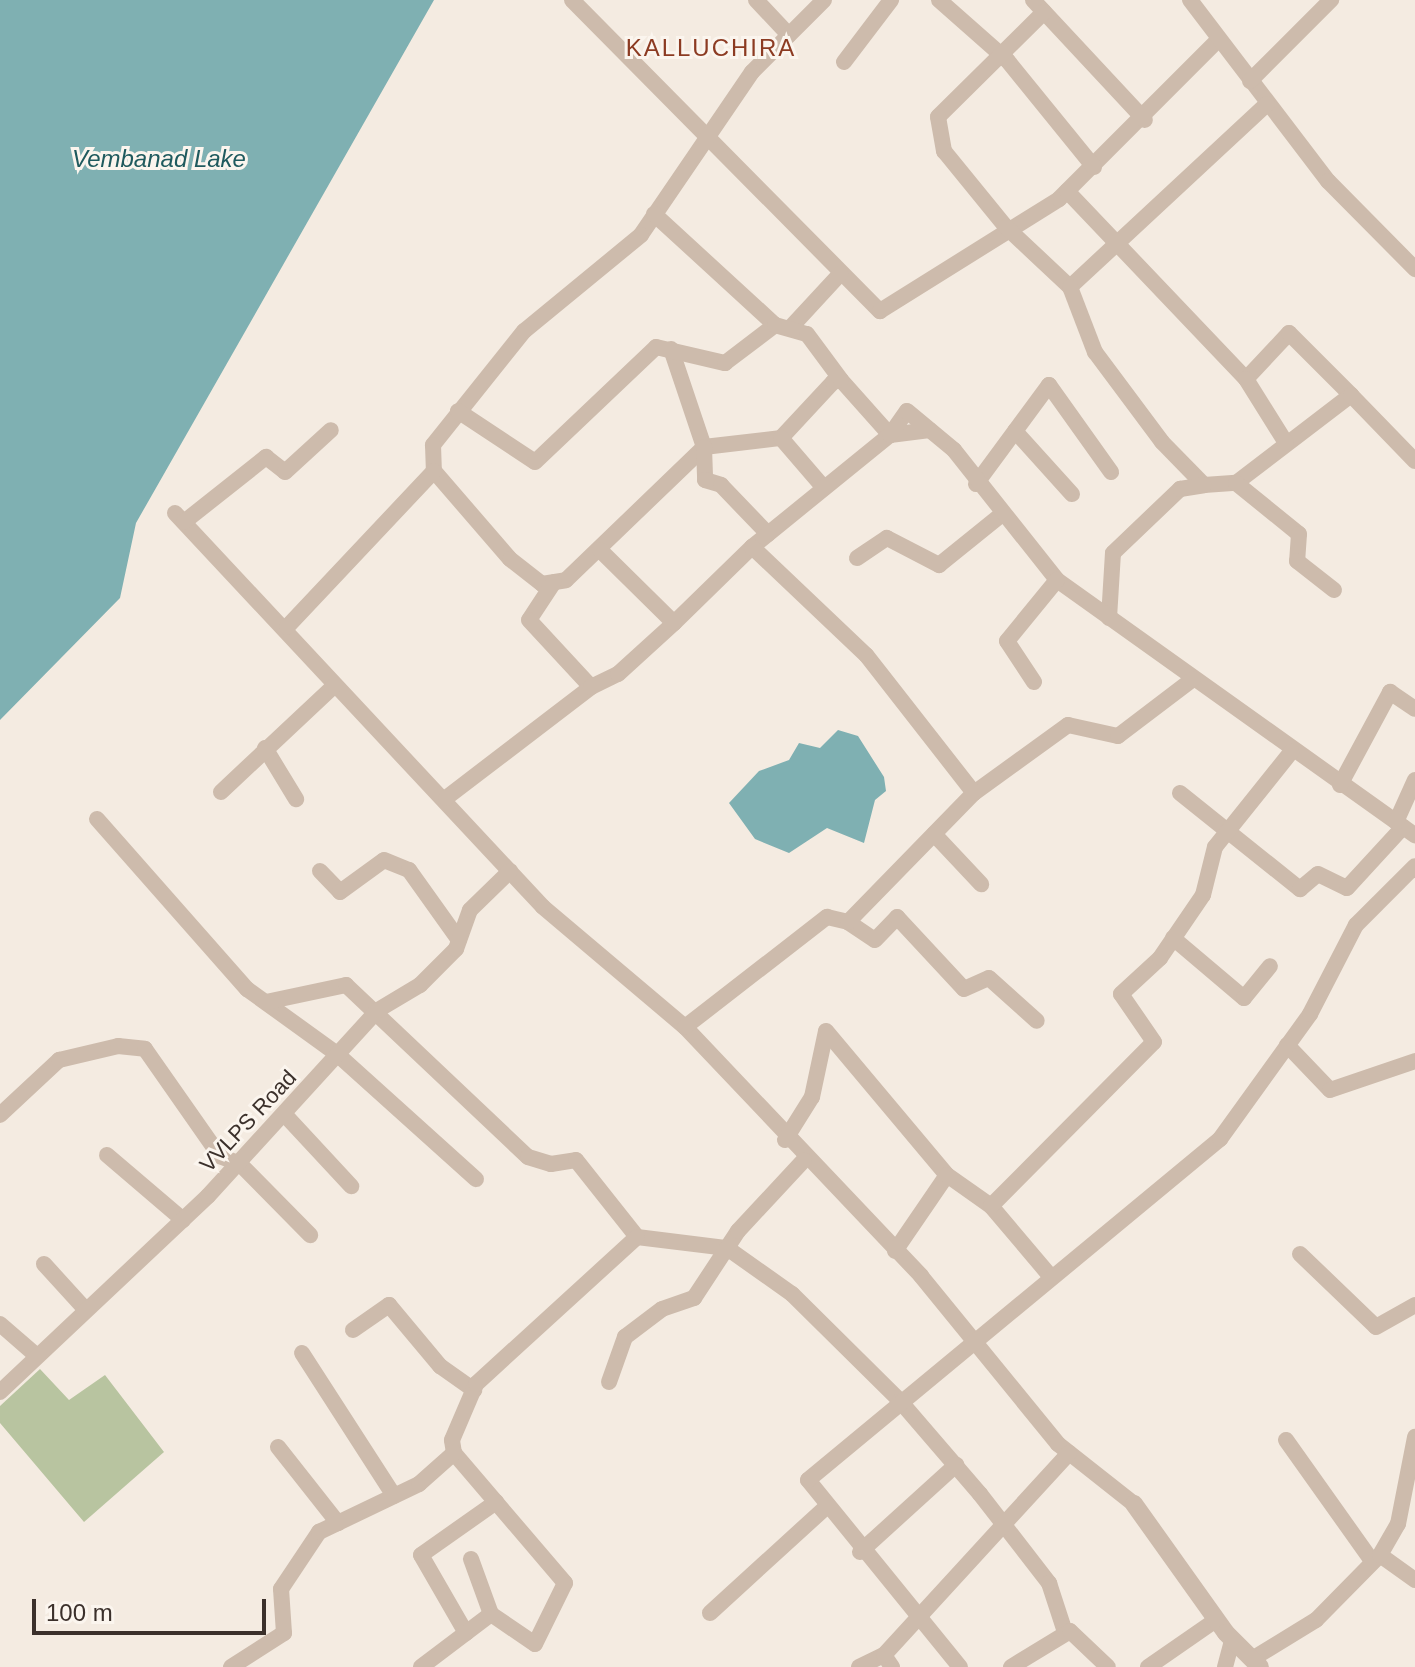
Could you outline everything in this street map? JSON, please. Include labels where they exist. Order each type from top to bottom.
[{"type":"street","points":[[572,0],[702,138],[880,311],[1006,227],[1067,191],[1145,120],[1219,39]]},
{"type":"street","points":[[756,0],[789,35]]},
{"type":"street","points":[[824,0],[789,35],[702,138],[654,214],[605,268],[524,331],[433,445],[434,471],[523,572],[554,582],[566,580],[704,447],[781,438],[819,392],[841,380]]},
{"type":"street","points":[[844,62],[891,0]]},
{"type":"street","points":[[939,0],[1001,55],[1094,167]]},
{"type":"street","points":[[1190,0],[1328,181],[1415,269]]},
{"type":"street","points":[[1250,81],[1331,0]]},
{"type":"street","points":[[1145,120],[1038,6],[1001,55],[938,117],[944,151],[1006,227],[1070,287],[1095,352],[1162,442],[1204,485]]},
{"type":"street","points":[[1070,287],[1267,104]]},
{"type":"street","points":[[1067,191],[1246,379],[1286,443]]},
{"type":"street","points":[[654,214],[775,325],[792,326],[821,347],[841,380],[890,435]]},
{"type":"street","points":[[792,326],[840,274]]},
{"type":"street","points":[[458,411],[535,462],[656,347],[725,363],[775,325]]},
{"type":"street","points":[[1246,379],[1289,333],[1415,461]]},
{"type":"street","points":[[671,349],[704,447],[705,480],[721,485],[768,534]]},
{"type":"street","points":[[976,484],[1049,385],[1111,472]]},
{"type":"street","points":[[1109,618],[1113,553],[1180,489],[1236,483],[1351,395]]},
{"type":"street","points":[[446,798],[591,687],[618,674],[752,547],[890,435],[907,411],[930,430],[1057,580],[1291,752],[1405,828]]},
{"type":"street","points":[[331,430],[285,472],[266,457],[180,518],[287,627],[335,685],[446,798],[574,937],[685,1027],[785,1140],[895,1251],[1069,1453],[1134,1504],[1232,1641],[1256,1663],[1316,1620],[1376,1558],[1400,1516],[1415,1437]]},
{"type":"street","points":[[1015,431],[1072,494]]},
{"type":"street","points":[[781,438],[824,488]]},
{"type":"street","points":[[287,627],[434,471]]},
{"type":"street","points":[[1236,483],[1299,534],[1297,561],[1334,590]]},
{"type":"street","points":[[857,558],[887,538],[939,565],[1001,515]]},
{"type":"street","points":[[752,547],[866,655],[974,793]]},
{"type":"street","points":[[600,550],[674,623]]},
{"type":"street","points":[[1034,682],[1007,641],[1057,580]]},
{"type":"street","points":[[554,582],[529,620],[591,687]]},
{"type":"street","points":[[848,922],[974,793],[1068,725],[1118,736],[1193,679]]},
{"type":"street","points":[[221,792],[335,685]]},
{"type":"street","points":[[1340,785],[1390,692],[1415,709]]},
{"type":"street","points":[[265,748],[296,799]]},
{"type":"street","points":[[991,1206],[1154,1042],[1121,994],[1173,938],[1203,895],[1215,847],[1291,752]]},
{"type":"street","points":[[1180,793],[1300,889],[1318,874],[1347,888],[1405,828],[1415,780]]},
{"type":"street","points":[[97,819],[266,1002],[337,1054],[476,1179]]},
{"type":"street","points":[[934,834],[981,884]]},
{"type":"street","points":[[320,871],[340,892],[384,860],[409,870],[459,940]]},
{"type":"street","points":[[960,1667],[860,1552],[825,1508],[808,1480],[973,1340],[1220,1139],[1287,1045],[1356,925],[1415,866]]},
{"type":"street","name":"VVLPS Road","points":[[0,1392],[240,1164],[378,1010],[420,985],[459,940],[470,910],[510,871]]},
{"type":"street","points":[[685,1027],[827,917],[848,922],[875,940],[897,917],[964,989],[989,978],[1037,1021]]},
{"type":"street","points":[[1173,938],[1244,998],[1270,966]]},
{"type":"street","points":[[266,1002],[346,985],[378,1010],[528,1157],[551,1164],[576,1160],[637,1237],[727,1248],[792,1294],[900,1401],[956,1465],[1049,1583],[1065,1632]]},
{"type":"street","points":[[785,1140],[812,1097],[826,1031],[947,1175],[991,1206],[1051,1277]]},
{"type":"street","points":[[1287,1045],[1330,1090],[1415,1061]]},
{"type":"street","points":[[0,1115],[59,1060],[118,1046],[145,1049],[220,1156],[240,1164],[310,1235]]},
{"type":"street","points":[[286,1116],[351,1186]]},
{"type":"street","points":[[107,1155],[183,1220]]},
{"type":"street","points":[[609,1382],[625,1337],[662,1309],[694,1298],[727,1248],[804,1160]]},
{"type":"street","points":[[895,1251],[947,1175]]},
{"type":"street","points":[[471,1559],[491,1614],[535,1644],[565,1583],[454,1453],[452,1440],[474,1390],[637,1237]]},
{"type":"street","points":[[1300,1254],[1376,1327],[1415,1305]]},
{"type":"street","points":[[44,1264],[86,1310]]},
{"type":"street","points":[[353,1330],[389,1305],[440,1366],[474,1390]]},
{"type":"street","points":[[0,1324],[37,1356]]},
{"type":"street","points":[[302,1353],[394,1496]]},
{"type":"street","points":[[1286,1440],[1376,1558],[1412,1571]]},
{"type":"street","points":[[278,1447],[338,1523]]},
{"type":"street","points":[[231,1667],[284,1633],[281,1589],[294,1561],[319,1532],[394,1496],[454,1453]]},
{"type":"street","points":[[859,1667],[888,1661],[917,1619],[1006,1528],[1069,1453]]},
{"type":"street","points":[[860,1552],[956,1465]]},
{"type":"street","points":[[466,1633],[421,1555],[496,1502]]},
{"type":"street","points":[[710,1613],[825,1508]]},
{"type":"street","points":[[421,1667],[491,1614]]},
{"type":"street","points":[[1148,1667],[1216,1620]]},
{"type":"street","points":[[1011,1667],[1065,1632],[1073,1632],[1108,1667]]},
{"type":"street","points":[[1225,1667],[1232,1641]]},
{"type":"green space","points":[[40,1369],[69,1400],[105,1375],[164,1452],[84,1522],[0,1423],[0,1406]]},
{"type":"water","name":"Vembanad Lake","points":[[0,0],[434,0],[136,523],[120,598],[0,720]]},
{"type":"water","points":[[838,730],[858,736],[884,777],[886,791],[875,800],[864,843],[827,828],[789,853],[755,839],[729,803],[759,771],[789,760],[799,743],[820,748]]},
{"type":"district","name":"KALLUCHIRA","points":[[711,48]]}]
